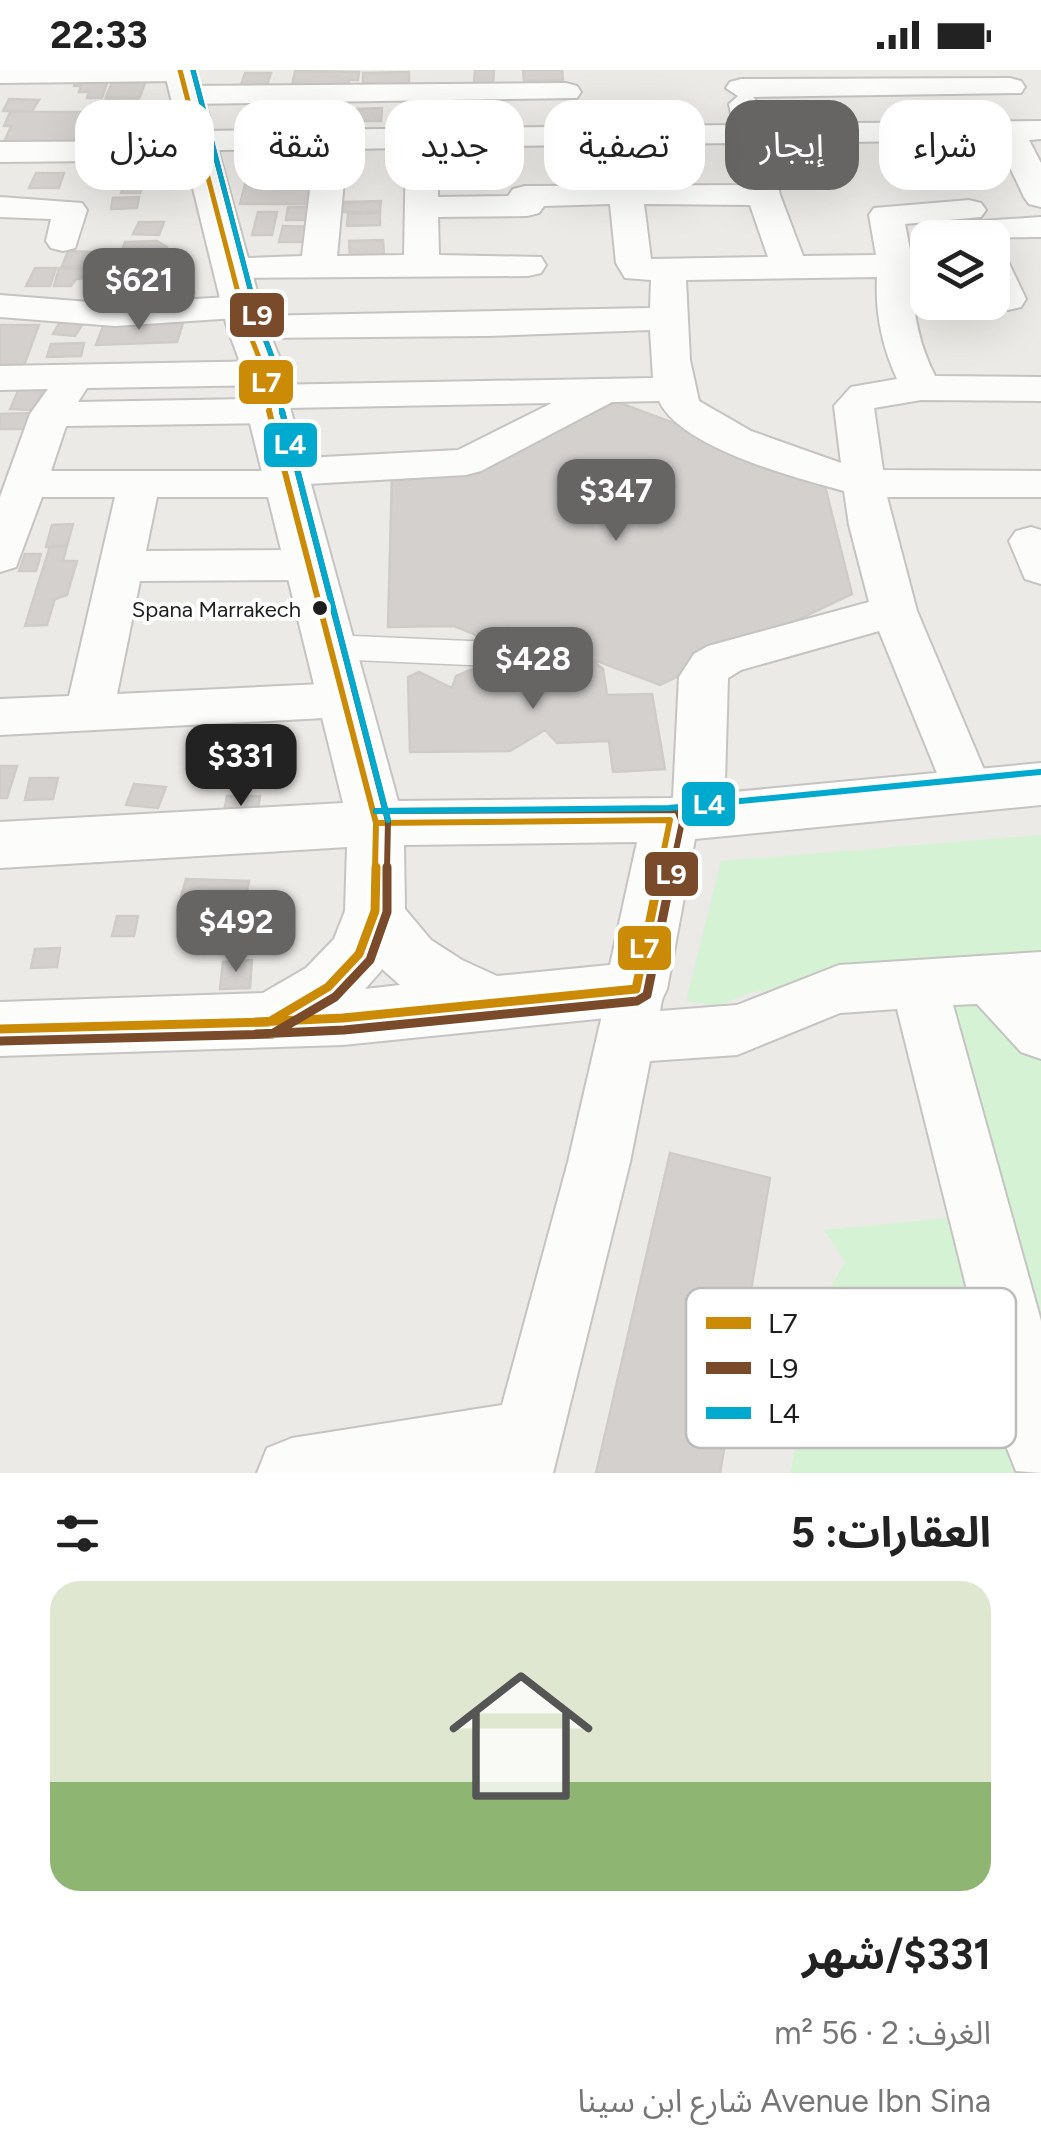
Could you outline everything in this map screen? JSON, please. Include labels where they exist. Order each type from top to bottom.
[{"type":"street","points":[[0,74],[566,81]]},
{"type":"street","points":[[738,79],[1006,78],[1029,130],[1041,197]]},
{"type":"street","points":[[531,323],[524,136],[544,136]]},
{"type":"street","points":[[0,194],[8,152],[75,150]]},
{"type":"street","points":[[212,190],[376,823],[375,911],[370,933],[346,972],[318,994],[269,1022]]},
{"type":"street","points":[[318,268],[327,190]]},
{"type":"street","points":[[421,268],[423,190]]},
{"type":"street","points":[[762,190],[790,269]]},
{"type":"street","points":[[961,190],[974,220]]},
{"type":"street","points":[[423,208],[626,194],[763,195]]},
{"type":"street","points":[[626,194],[638,270],[910,266]]},
{"type":"street","points":[[0,208],[70,210],[63,241]]},
{"type":"street","points":[[910,262],[886,215],[927,220]]},
{"type":"street","points":[[1010,227],[1041,227]]},
{"type":"street","points":[[241,300],[318,268],[528,266]]},
{"type":"street","points":[[670,270],[666,318],[679,405],[699,423],[750,446],[861,482],[1041,484]]},
{"type":"street","points":[[910,270],[894,304],[904,353],[921,388]]},
{"type":"street","points":[[0,306],[114,316],[241,300],[487,326],[666,318]]},
{"type":"street","points":[[484,390],[487,326]]},
{"type":"street","points":[[0,378],[74,377],[267,394]]},
{"type":"street","points":[[0,557],[50,414],[74,377]]},
{"type":"street","points":[[968,791],[894,611],[861,482],[854,406],[866,395],[921,388],[1041,389]]},
{"type":"street","points":[[50,414],[267,394],[677,389]]},
{"type":"street","points":[[26,484],[286,478],[466,462],[606,392]]},
{"type":"street","points":[[89,712],[140,484]]},
{"type":"street","points":[[120,566],[309,565]]},
{"type":"street","points":[[292,1473],[522,1454],[599,1162],[631,1013],[684,818],[703,677],[710,666],[724,658],[894,611]]},
{"type":"street","points":[[330,646],[542,656]]},
{"type":"street","points":[[0,717],[342,700]]},
{"type":"street","points":[[0,846],[376,823],[684,818],[1041,784]]},
{"type":"street","points":[[375,911],[394,943],[425,972],[494,1002]]},
{"type":"street","points":[[0,1028],[269,1022],[494,1002],[631,1013],[719,1034],[749,1027],[812,997],[840,990],[1015,978],[1041,1034]]},
{"type":"street","points":[[918,984],[999,1288]]},
{"type":"street","points":[[1016,1352],[1041,1446]]},
{"type":"green space","points":[[1041,835],[1041,1473],[791,1473],[795,1448],[1016,1448],[1016,1288],[830,1288],[845,1262],[824,1230],[959,1217],[900,1003],[795,985],[749,993],[718,1006],[686,1001],[721,861]]},
{"type":"building","points":[[475,70],[494,70],[493,83],[474,83]]},
{"type":"building","points":[[523,70],[562,70],[563,80],[524,81]]},
{"type":"building","points":[[295,71],[359,72],[358,80],[349,80],[348,86],[292,86]]},
{"type":"building","points":[[409,72],[409,83],[363,84],[363,73]]},
{"type":"building","points":[[245,73],[271,73],[267,85],[241,85]]},
{"type":"building","points":[[76,80],[108,80],[102,98],[87,98],[89,92],[79,92],[81,86],[74,86]]},
{"type":"building","points":[[113,80],[146,80],[140,97],[106,97]]},
{"type":"building","points":[[106,98],[139,98],[138,100]]},
{"type":"building","points":[[9,99],[39,100],[32,111],[3,111]]},
{"type":"building","points":[[382,108],[381,121],[365,121],[365,109]]},
{"type":"building","points":[[10,112],[75,112],[73,142],[4,142],[11,126],[4,126]]},
{"type":"building","points":[[36,173],[64,173],[59,188],[29,188]]},
{"type":"building","points":[[244,190],[324,190],[322,204],[240,204]]},
{"type":"building","points":[[139,197],[137,208],[111,209],[113,198]]},
{"type":"building","points":[[381,201],[380,211],[342,212],[344,202]]},
{"type":"building","points":[[288,207],[321,207],[320,220],[286,220]]},
{"type":"building","points":[[258,212],[277,212],[272,235],[252,235]]},
{"type":"building","points":[[380,213],[380,225],[347,226],[348,214]]},
{"type":"building","points":[[139,222],[164,222],[159,235],[133,234]]},
{"type":"building","points":[[283,226],[318,227],[315,242],[279,242]]},
{"type":"building","points":[[383,240],[384,254],[350,256],[349,241]]},
{"type":"building","points":[[157,241],[167,247],[162,266],[151,265],[150,260],[119,259],[125,242]]},
{"type":"building","points":[[68,251],[90,252],[85,267],[62,266]]},
{"type":"building","points":[[35,268],[56,268],[50,286],[26,286]]},
{"type":"building","points":[[59,268],[89,271],[86,278],[76,279],[71,286],[54,286]]},
{"type":"building","points":[[114,274],[174,277],[168,310],[104,311]]},
{"type":"building","points":[[61,320],[84,322],[75,336],[53,334]]},
{"type":"building","points":[[105,321],[183,323],[177,342],[96,345]]},
{"type":"building","points":[[0,325],[39,325],[23,368],[0,368]]},
{"type":"building","points":[[84,343],[81,356],[47,357],[51,344]]},
{"type":"building","points":[[19,389],[43,389],[34,410],[10,409]]},
{"type":"building","points":[[617,402],[823,478],[852,594],[660,685],[507,627],[491,641],[454,626],[388,627],[392,472],[461,466]]},
{"type":"building","points":[[30,413],[25,429],[0,429],[0,414]]},
{"type":"building","points":[[73,524],[67,546],[46,547],[52,525]]},
{"type":"building","points":[[50,546],[67,546],[63,561],[77,561],[67,595],[55,599],[47,625],[25,626]]},
{"type":"building","points":[[25,554],[41,554],[36,571],[19,571]]},
{"type":"building","points":[[586,655],[603,669],[607,695],[652,694],[665,769],[613,772],[609,741],[557,743],[545,730],[510,751],[410,752],[408,677],[419,672],[452,688],[456,676],[494,660],[502,661],[508,676],[536,670],[536,660],[566,660],[569,666]]},
{"type":"building","points":[[0,766],[17,766],[7,798],[0,798]]},
{"type":"building","points":[[30,778],[58,778],[53,799],[25,800]]},
{"type":"building","points":[[134,784],[166,787],[158,808],[126,805]]},
{"type":"building","points":[[227,796],[260,796],[256,822],[222,822]]},
{"type":"building","points":[[186,879],[249,881],[245,899],[181,897]]},
{"type":"building","points":[[117,916],[138,916],[134,936],[112,936]]},
{"type":"building","points":[[60,948],[57,967],[31,968],[35,949]]},
{"type":"building","points":[[252,960],[250,988],[220,989],[223,962]]},
{"type":"building","points":[[670,1153],[770,1178],[751,1288],[686,1288],[686,1448],[724,1448],[720,1473],[596,1473]]},
{"type":"transit line","name":"L7","points":[[0,1029],[269,1022],[328,987],[359,954],[375,911],[376,823],[269,411],[265,373],[247,327],[180,70]]},
{"type":"transit line","name":"L9","points":[[0,1041],[272,1034],[335,997],[370,960],[387,912],[388,821],[281,409],[277,370],[259,323],[193,70]]},
{"type":"transit line","name":"L4","points":[[193,70],[259,323],[277,370],[281,409],[388,820]]},
{"type":"transit line","name":"L4","points":[[376,811],[669,808],[1040,772]]},
{"type":"transit line","name":"L9","points":[[256,1034],[344,1030],[637,1001],[647,995],[682,822],[677,810],[376,811]]},
{"type":"transit line","name":"L7","points":[[255,1022],[343,1018],[636,989],[670,820],[376,823]]},
{"type":"place","name":"Spana Marrakech","points":[[320,608]]}]
